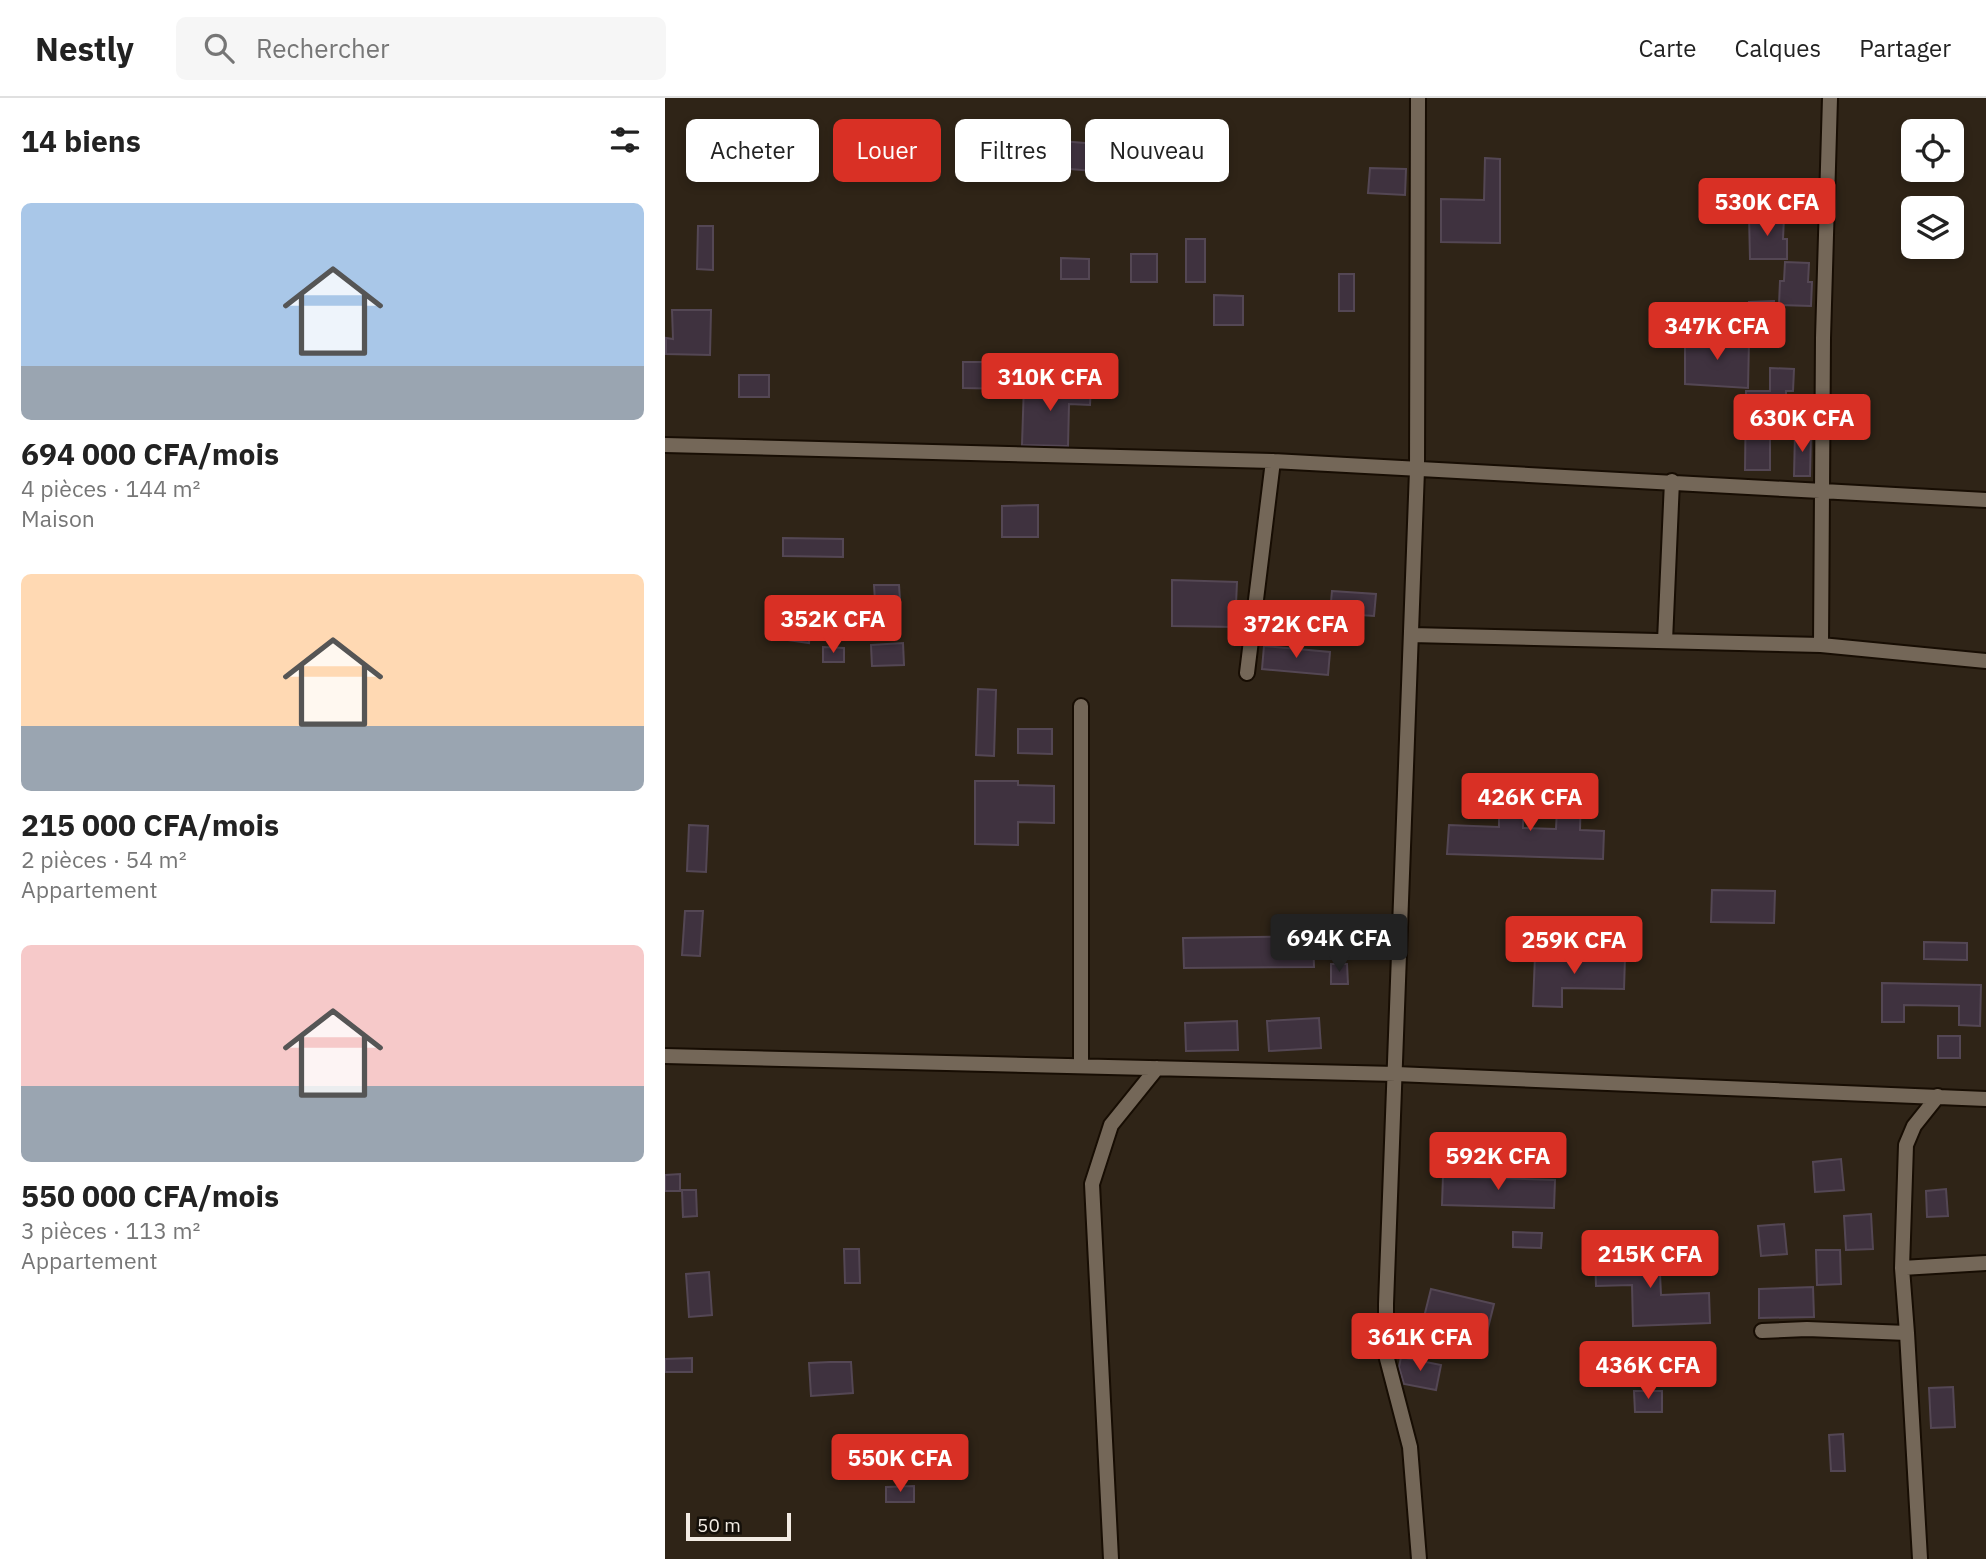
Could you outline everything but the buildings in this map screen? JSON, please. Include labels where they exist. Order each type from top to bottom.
[{"type":"street","points":[[1418,98],[1417,470],[1386,1355],[1410,1447],[1419,1559]]},
{"type":"street","points":[[1821,645],[1823,338],[1830,98]]},
{"type":"street","points":[[665,445],[1273,461],[1986,500]]},
{"type":"street","points":[[1247,673],[1273,461]]},
{"type":"street","points":[[1665,641],[1672,481]]},
{"type":"street","points":[[1411,635],[1821,645],[1986,661]]},
{"type":"street","points":[[1081,706],[1081,1065]]},
{"type":"street","points":[[665,1056],[1396,1074],[1986,1099]]},
{"type":"street","points":[[1111,1559],[1092,1184],[1111,1125],[1157,1068]]},
{"type":"street","points":[[1920,1559],[1902,1268],[1906,1145],[1914,1126],[1938,1097]]},
{"type":"street","points":[[1902,1268],[1986,1263]]},
{"type":"street","points":[[1762,1331],[1807,1329],[1907,1333]]}]
